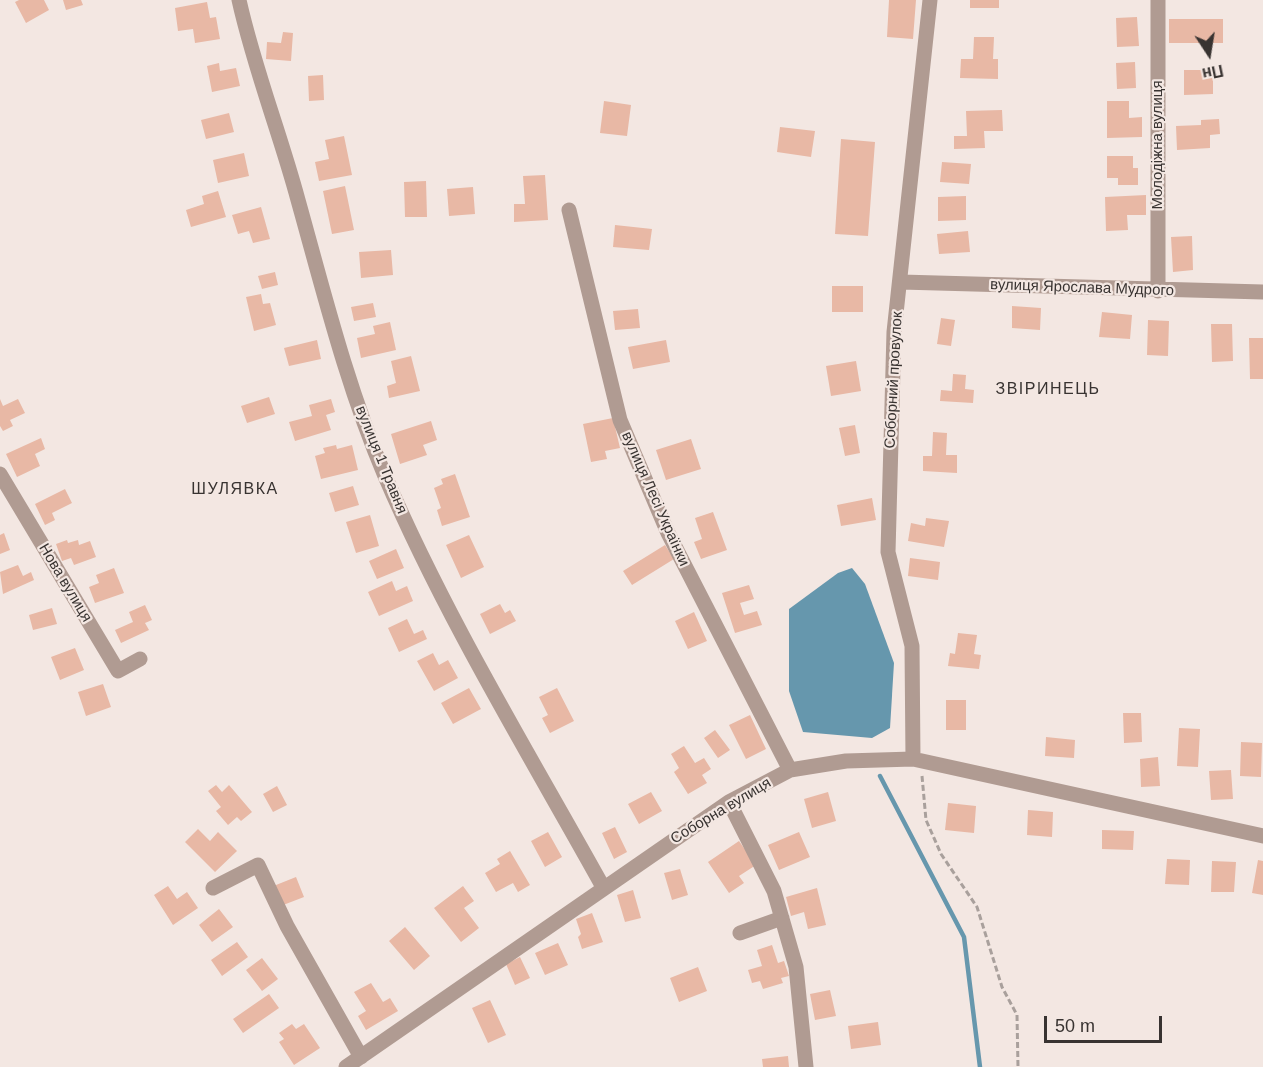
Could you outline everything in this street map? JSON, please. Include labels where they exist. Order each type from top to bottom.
[{"type":"street","name":"вулиця 1 Травня","points":[[239,0],[248,39],[298,197],[340,357],[385,476],[475,656],[603,887]]},
{"type":"street","name":"Соборний провулок","points":[[918,760],[912,646],[888,552],[894,332],[930,0]]},
{"type":"street","name":"Молодіжна вулиця","points":[[1158,0],[1158,291]]},
{"type":"street","name":"вулиця Лесі Українки","points":[[569,210],[620,420],[668,533],[790,770]]},
{"type":"street","name":"вулиця Ярослава Мудрого","points":[[901,282],[1158,291],[1263,292]]},
{"type":"street","name":"Нова вулиця","points":[[0,474],[118,671],[140,659]]},
{"type":"street","name":"Соборна вулиця","points":[[345,1067],[729,802],[790,770],[846,761],[918,760],[1263,836]]},
{"type":"street","points":[[729,802],[774,891],[782,918],[796,967],[806,1067]]},
{"type":"street","points":[[213,888],[258,865],[287,926],[361,1057]]},
{"type":"street","points":[[740,933],[782,918]]},
{"type":"path","points":[[918,760],[926,820],[941,854],[977,907],[1002,987],[1017,1015],[1018,1067]]},
{"type":"water","points":[[852,568],[865,584],[894,663],[890,728],[872,738],[803,732],[789,691],[789,609],[838,573]]},
{"type":"building","points":[[44,0],[49,10],[26,23],[15,2]]},
{"type":"building","points":[[63,0],[81,0],[83,5],[66,10]]},
{"type":"building","points":[[889,0],[916,0],[913,39],[887,37]]},
{"type":"building","points":[[970,0],[999,0],[999,8],[970,8]]},
{"type":"building","points":[[207,2],[210,18],[216,17],[220,39],[195,43],[193,29],[178,31],[175,8]]},
{"type":"building","points":[[1137,17],[1139,46],[1117,47],[1116,18]]},
{"type":"building","points":[[1169,19],[1223,19],[1223,43],[1169,43]]},
{"type":"building","points":[[283,32],[293,33],[291,61],[266,59],[267,42],[281,43]]},
{"type":"building","points":[[974,37],[994,37],[993,59],[998,59],[998,79],[960,78],[961,59],[973,59]]},
{"type":"building","points":[[1135,62],[1136,88],[1117,89],[1116,63]]},
{"type":"building","points":[[219,63],[220,71],[236,68],[240,86],[212,92],[207,66]]},
{"type":"building","points":[[1184,70],[1213,70],[1213,94],[1184,95]]},
{"type":"building","points":[[323,75],[324,100],[309,101],[308,76]]},
{"type":"building","points":[[604,101],[631,105],[627,136],[600,133]]},
{"type":"building","points":[[1107,101],[1129,101],[1129,118],[1142,117],[1142,137],[1107,138]]},
{"type":"building","points":[[1002,110],[1003,131],[984,131],[985,148],[954,149],[954,136],[967,136],[966,111]]},
{"type":"building","points":[[229,113],[234,132],[206,139],[201,120]]},
{"type":"building","points":[[1219,119],[1220,134],[1210,135],[1210,148],[1177,150],[1176,126],[1201,125],[1201,120]]},
{"type":"building","points":[[780,127],[815,131],[811,157],[777,152]]},
{"type":"building","points":[[344,136],[352,175],[319,181],[315,162],[329,159],[325,140]]},
{"type":"building","points":[[841,139],[875,142],[868,236],[835,234]]},
{"type":"building","points":[[244,153],[249,176],[218,183],[213,160]]},
{"type":"building","points":[[1107,156],[1133,156],[1133,168],[1138,168],[1138,185],[1118,185],[1118,178],[1107,178]]},
{"type":"building","points":[[942,162],[971,164],[969,184],[940,182]]},
{"type":"building","points":[[545,175],[548,220],[514,222],[514,204],[525,204],[523,176]]},
{"type":"building","points":[[426,181],[427,217],[405,217],[404,182]]},
{"type":"building","points":[[345,186],[354,230],[332,234],[323,191]]},
{"type":"building","points":[[473,187],[475,214],[449,216],[447,189]]},
{"type":"building","points":[[218,191],[226,217],[191,227],[186,210],[204,204],[202,196]]},
{"type":"building","points":[[1146,195],[1146,215],[1127,215],[1128,230],[1106,231],[1105,197]]},
{"type":"building","points":[[966,196],[966,220],[938,221],[938,197]]},
{"type":"building","points":[[261,207],[270,239],[253,243],[249,231],[238,234],[232,215]]},
{"type":"building","points":[[615,225],[652,229],[649,250],[613,247]]},
{"type":"building","points":[[968,231],[970,252],[939,254],[937,234]]},
{"type":"building","points":[[1192,236],[1193,270],[1173,272],[1171,237]]},
{"type":"building","points":[[391,250],[393,275],[361,278],[359,252]]},
{"type":"building","points":[[275,272],[278,285],[262,289],[258,276]]},
{"type":"building","points":[[832,286],[863,286],[863,312],[832,312]]},
{"type":"building","points":[[261,294],[263,304],[270,303],[276,325],[254,331],[246,297]]},
{"type":"building","points":[[373,303],[376,317],[354,321],[351,307]]},
{"type":"building","points":[[1012,306],[1041,308],[1040,330],[1012,328]]},
{"type":"building","points":[[638,309],[640,328],[615,330],[613,311]]},
{"type":"building","points":[[1102,312],[1132,315],[1130,339],[1099,337]]},
{"type":"building","points":[[941,318],[955,320],[951,346],[937,344]]},
{"type":"building","points":[[1148,320],[1169,321],[1168,356],[1147,355]]},
{"type":"building","points":[[390,322],[396,350],[361,358],[357,338],[375,334],[373,326]]},
{"type":"building","points":[[1211,324],[1232,324],[1233,361],[1212,362]]},
{"type":"building","points":[[1249,338],[1263,338],[1263,379],[1250,379]]},
{"type":"building","points":[[317,340],[321,359],[289,366],[284,348]]},
{"type":"building","points":[[666,340],[670,362],[633,369],[628,347]]},
{"type":"building","points":[[411,356],[420,391],[389,398],[387,386],[396,383],[391,361]]},
{"type":"building","points":[[856,361],[861,391],[831,396],[826,366]]},
{"type":"building","points":[[953,374],[966,375],[965,389],[974,390],[973,403],[940,401],[941,390],[952,391]]},
{"type":"building","points":[[269,397],[275,414],[247,423],[241,406]]},
{"type":"building","points":[[0,399],[3,406],[18,399],[25,413],[10,420],[13,426],[3,431],[0,426]]},
{"type":"building","points":[[331,399],[335,412],[326,415],[331,430],[295,441],[289,422],[312,416],[309,405]]},
{"type":"building","points":[[613,418],[620,448],[605,451],[607,459],[591,462],[583,424]]},
{"type":"building","points":[[431,421],[437,440],[423,445],[427,455],[400,464],[391,434]]},
{"type":"building","points":[[855,425],[860,453],[845,456],[839,428]]},
{"type":"building","points":[[933,432],[947,433],[946,455],[957,455],[957,473],[923,471],[923,456],[932,456]]},
{"type":"building","points":[[41,438],[45,449],[35,454],[40,466],[17,477],[6,454]]},
{"type":"building","points":[[691,439],[701,469],[666,480],[656,450]]},
{"type":"building","points":[[336,445],[337,449],[352,445],[358,470],[321,479],[315,456],[325,453],[323,448]]},
{"type":"building","points":[[455,474],[470,517],[442,526],[437,510],[441,508],[434,488],[443,484],[441,479]]},
{"type":"building","points":[[353,486],[359,505],[335,512],[329,493]]},
{"type":"building","points":[[65,489],[72,503],[52,513],[55,520],[45,525],[35,504]]},
{"type":"building","points":[[872,498],[876,520],[841,526],[837,505]]},
{"type":"building","points":[[713,512],[727,550],[701,559],[694,542],[702,539],[695,518]]},
{"type":"building","points":[[370,515],[379,546],[356,553],[346,522]]},
{"type":"building","points":[[926,518],[949,521],[944,547],[908,541],[911,523],[925,526]]},
{"type":"building","points":[[4,533],[10,550],[0,554],[0,535]]},
{"type":"building","points":[[469,535],[484,567],[461,578],[446,545]]},
{"type":"building","points":[[67,540],[68,543],[78,540],[79,545],[90,541],[96,557],[74,565],[71,558],[62,561],[56,544]]},
{"type":"building","points":[[665,545],[674,559],[632,585],[623,571]]},
{"type":"building","points":[[396,549],[404,568],[377,579],[369,561]]},
{"type":"building","points":[[910,558],[940,562],[938,580],[908,576]]},
{"type":"building","points":[[18,565],[23,576],[31,572],[34,580],[3,594],[0,572]]},
{"type":"building","points":[[114,568],[124,593],[95,603],[89,587],[99,583],[96,575]]},
{"type":"building","points":[[392,581],[396,591],[407,586],[413,601],[379,616],[368,592]]},
{"type":"building","points":[[749,585],[754,599],[740,603],[744,615],[757,611],[762,625],[735,633],[722,593]]},
{"type":"building","points":[[500,604],[505,613],[510,610],[516,621],[490,634],[480,614]]},
{"type":"building","points":[[145,605],[152,620],[145,623],[149,630],[121,643],[115,630],[133,622],[129,612]]},
{"type":"building","points":[[52,608],[57,624],[33,630],[29,615]]},
{"type":"building","points":[[694,612],[707,641],[688,649],[675,621]]},
{"type":"building","points":[[407,619],[414,634],[423,630],[427,639],[399,652],[388,628]]},
{"type":"building","points":[[958,633],[977,635],[974,654],[981,655],[979,669],[948,666],[950,653],[955,654]]},
{"type":"building","points":[[75,648],[84,670],[60,680],[51,657]]},
{"type":"building","points":[[433,653],[439,665],[448,660],[458,678],[434,691],[417,661]]},
{"type":"building","points":[[103,684],[111,707],[86,716],[78,692]]},
{"type":"building","points":[[469,688],[481,709],[453,724],[441,703]]},
{"type":"building","points":[[557,688],[574,721],[550,733],[542,718],[548,715],[539,697]]},
{"type":"building","points":[[946,700],[966,700],[966,730],[946,730]]},
{"type":"building","points":[[1123,713],[1141,713],[1142,742],[1124,743]]},
{"type":"building","points":[[750,715],[766,749],[746,759],[729,725]]},
{"type":"building","points":[[1179,728],[1200,729],[1198,767],[1177,766]]},
{"type":"building","points":[[715,730],[730,750],[718,758],[704,738]]},
{"type":"building","points":[[1046,737],[1075,740],[1074,758],[1045,756]]},
{"type":"building","points":[[1241,742],[1262,743],[1261,777],[1240,776]]},
{"type":"building","points":[[684,746],[695,763],[704,758],[711,769],[702,775],[707,783],[688,794],[674,772],[679,768],[671,754]]},
{"type":"building","points":[[1158,757],[1160,786],[1141,787],[1140,759]]},
{"type":"building","points":[[1231,770],[1233,799],[1211,800],[1209,771]]},
{"type":"building","points":[[216,785],[222,792],[229,785],[252,812],[241,821],[237,817],[228,825],[216,811],[221,807],[208,791]]},
{"type":"building","points":[[277,786],[287,805],[273,812],[263,794]]},
{"type":"building","points":[[651,792],[662,811],[639,824],[628,804]]},
{"type":"building","points":[[828,792],[836,821],[812,828],[804,799]]},
{"type":"building","points":[[948,803],[976,806],[974,833],[945,830]]},
{"type":"building","points":[[1028,810],[1053,812],[1052,837],[1027,835]]},
{"type":"building","points":[[615,827],[627,852],[614,859],[602,833]]},
{"type":"building","points":[[198,829],[210,841],[218,832],[237,851],[215,872],[185,842]]},
{"type":"building","points":[[1102,830],[1134,831],[1133,850],[1102,849]]},
{"type":"building","points":[[548,832],[562,857],[545,867],[531,841]]},
{"type":"building","points":[[799,832],[810,857],[779,870],[768,845]]},
{"type":"building","points":[[739,841],[756,865],[739,876],[744,883],[729,893],[708,862]]},
{"type":"building","points":[[510,851],[530,885],[518,892],[513,883],[496,892],[485,873],[500,864],[497,859]]},
{"type":"building","points":[[1167,859],[1190,860],[1189,885],[1165,884]]},
{"type":"building","points":[[1258,860],[1263,861],[1263,895],[1252,893]]},
{"type":"building","points":[[1212,861],[1236,862],[1234,892],[1211,892]]},
{"type":"building","points":[[680,869],[688,895],[672,900],[664,873]]},
{"type":"building","points":[[296,877],[304,897],[278,907],[271,887]]},
{"type":"building","points":[[168,886],[177,899],[187,892],[198,908],[173,925],[154,895]]},
{"type":"building","points":[[463,886],[474,901],[464,908],[479,928],[461,942],[434,908]]},
{"type":"building","points":[[817,888],[826,925],[808,929],[804,912],[791,916],[786,897]]},
{"type":"building","points":[[633,890],[641,918],[625,922],[617,895]]},
{"type":"building","points":[[219,909],[233,927],[212,942],[199,925]]},
{"type":"building","points":[[592,913],[603,942],[582,949],[578,937],[581,934],[576,919]]},
{"type":"building","points":[[405,927],[430,956],[414,970],[389,941]]},
{"type":"building","points":[[237,942],[248,957],[222,976],[211,960]]},
{"type":"building","points":[[558,943],[568,965],[545,975],[535,953]]},
{"type":"building","points":[[772,945],[778,963],[784,961],[789,976],[781,978],[783,983],[763,989],[760,981],[752,983],[748,970],[762,966],[757,950]]},
{"type":"building","points":[[520,957],[530,978],[515,985],[506,964]]},
{"type":"building","points":[[262,958],[278,979],[262,991],[246,970]]},
{"type":"building","points":[[698,967],[707,991],[679,1002],[670,978]]},
{"type":"building","points":[[371,983],[383,1002],[390,998],[398,1011],[366,1030],[358,1016],[366,1011],[354,992]]},
{"type":"building","points":[[830,990],[836,1016],[815,1020],[810,994]]},
{"type":"building","points":[[269,994],[279,1008],[243,1033],[233,1019]]},
{"type":"building","points":[[490,1000],[506,1035],[488,1043],[472,1008]]},
{"type":"building","points":[[878,1022],[881,1045],[851,1049],[848,1026]]},
{"type":"building","points":[[292,1024],[296,1029],[304,1024],[320,1048],[294,1065],[279,1042],[284,1039],[279,1033]]},
{"type":"building","points":[[788,1056],[789,1067],[763,1067],[762,1059]]},
{"type":"waterway","points":[[880,776],[964,937],[980,1067]]},
{"type":"district","name":"ЗВІРИНЕЦЬ","points":[[1048,390]]},
{"type":"district","name":"ШУЛЯВКА","points":[[235,490]]}]
